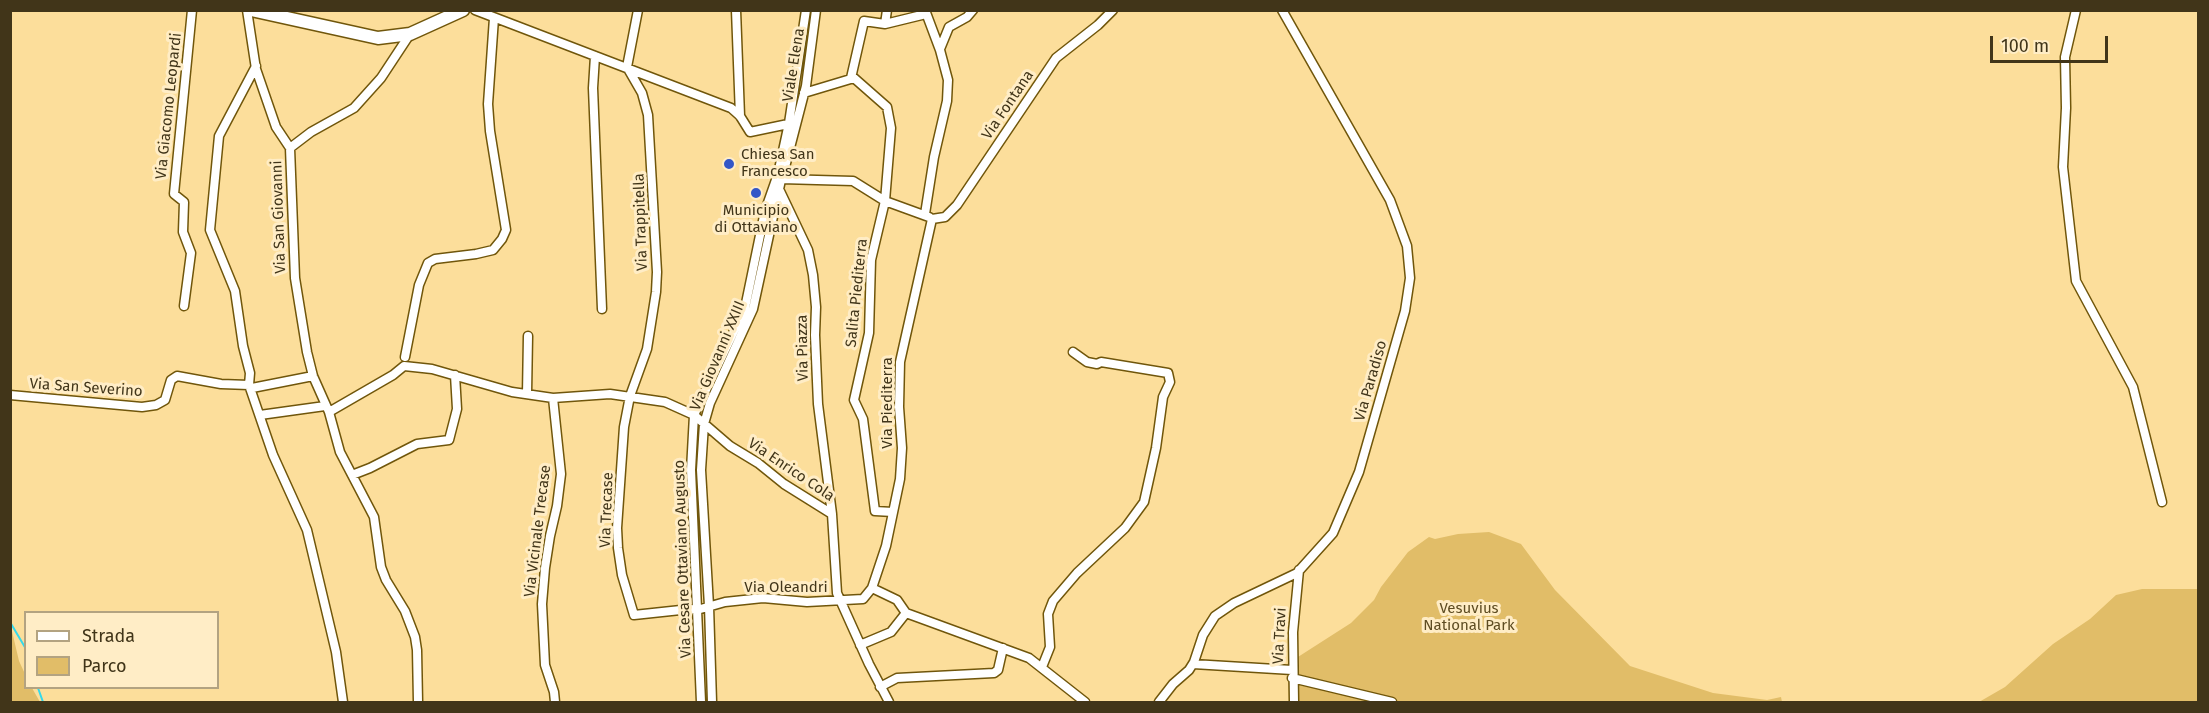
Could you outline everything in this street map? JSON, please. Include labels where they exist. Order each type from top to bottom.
[{"type":"main road","points":[[249,10],[286,14],[378,38],[410,34],[463,10]]},
{"type":"street","name":"Via Giacomo Leopardi","points":[[184,306],[191,253],[183,232],[184,202],[174,194],[192,10]]},
{"type":"street","points":[[249,10],[256,66],[276,127],[290,148]]},
{"type":"street","points":[[475,10],[731,108],[740,116],[750,132],[793,123]]},
{"type":"street","points":[[627,67],[638,10]]},
{"type":"street","points":[[736,10],[740,116]]},
{"type":"street","name":"Viale Elena","points":[[793,123],[806,10]]},
{"type":"street","name":"Viale Elena","points":[[793,123],[804,93],[816,10]]},
{"type":"street","points":[[885,24],[887,10]]},
{"type":"street","points":[[940,50],[949,27],[962,21],[973,10]]},
{"type":"street","name":"Via Fontana","points":[[928,216],[945,217],[957,205],[1056,58],[1098,25],[1113,10]]},
{"type":"street","name":"Via Paradiso","points":[[1159,702],[1193,664],[1203,635],[1215,616],[1234,603],[1299,570],[1332,532],[1359,472],[1405,311],[1410,278],[1407,246],[1390,200],[1282,10]]},
{"type":"street","points":[[2076,10],[2065,57],[2066,108],[2063,167],[2076,281],[2133,387],[2162,502]]},
{"type":"street","points":[[852,78],[864,21],[885,24],[925,12]]},
{"type":"street","name":"Via Piediterra","points":[[872,588],[886,546],[900,479],[902,448],[898,407],[900,362],[928,216],[934,157],[947,101],[948,80],[940,50],[925,12]]},
{"type":"street","points":[[405,357],[419,285],[428,263],[435,258],[494,250],[506,230],[488,104],[494,18]]},
{"type":"street","name":"Via San Giovanni","points":[[410,34],[381,78],[354,108],[311,132],[290,148],[297,299],[313,376],[327,409],[340,452],[374,517],[381,567],[386,580],[405,611],[415,637],[418,702]]},
{"type":"street","points":[[595,56],[593,88],[602,309]]},
{"type":"street","points":[[256,66],[219,136],[210,230],[235,291],[251,387],[273,455],[307,530],[336,652],[343,702]]},
{"type":"street","name":"Via Trappitella","points":[[627,67],[642,93],[648,115],[657,272],[647,349],[637,377]]},
{"type":"street","points":[[804,93],[854,78],[887,107],[891,128],[885,201]]},
{"type":"street","name":"Via Giovanni XXIII","points":[[704,424],[710,403],[753,309],[793,123]]},
{"type":"street","name":"Via Giovanni XXIII","points":[[694,415],[745,308],[765,211],[793,123]]},
{"type":"street","points":[[780,184],[853,181],[885,201],[928,216]]},
{"type":"street","name":"Via Piazza","points":[[780,184],[808,250],[813,275],[818,404],[832,514]]},
{"type":"street","name":"Salita Piediterra","points":[[885,201],[872,260],[869,333],[854,400],[863,419],[875,511],[893,512]]},
{"type":"street","points":[[527,394],[528,336]]},
{"type":"street","points":[[1042,667],[1050,647],[1048,614],[1053,601],[1077,573],[1125,528],[1144,502],[1156,448],[1162,397],[1170,382],[1168,373],[1101,362],[1097,364],[1087,362],[1073,352]]},
{"type":"street","name":"Via Enrico Cola","points":[[327,409],[393,375],[404,366],[432,369],[512,392],[553,398],[610,394],[630,396],[665,402],[694,415],[784,484],[832,514],[837,593],[889,702]]},
{"type":"street","points":[[352,475],[417,444],[449,440],[457,409],[455,375]]},
{"type":"street","name":"Via San Severino","points":[[10,395],[142,407],[156,405],[165,400],[171,380],[177,376],[251,387]]},
{"type":"street","points":[[251,387],[313,376]]},
{"type":"street","name":"Via Trecase","points":[[637,377],[630,396],[624,427],[617,528],[618,548],[631,605],[634,615],[697,610]]},
{"type":"street","name":"Via Vicinale Trecase","points":[[553,398],[561,474],[546,557],[542,604],[545,665],[555,702]]},
{"type":"street","points":[[261,415],[327,409]]},
{"type":"street","name":"Via Cesare Ottaviano Augusto","points":[[694,415],[692,470],[701,702]]},
{"type":"street","name":"Via Cesare Ottaviano Augusto","points":[[704,424],[701,470],[712,702]]},
{"type":"street","name":"Via Travi","points":[[1294,702],[1293,632],[1299,570]]},
{"type":"street","points":[[872,588],[897,600],[906,613],[1029,658],[1068,691],[1085,702]]},
{"type":"street","name":"Via Oleandri","points":[[697,610],[725,602],[763,598],[807,602],[863,599],[872,588]]},
{"type":"street","points":[[860,645],[891,632],[906,613]]},
{"type":"street","points":[[880,687],[897,678],[994,673],[998,670],[1003,648]]},
{"type":"street","points":[[1193,664],[1292,674],[1392,702]]},
{"type":"green space","name":"Vesuvius National Park","points":[[1489,532],[1521,544],[1555,590],[1630,666],[1713,693],[1767,700],[1781,697],[1782,702],[1289,702],[1287,664],[1351,623],[1374,600],[1381,587],[1408,552],[1429,537],[1435,539],[1458,534]]},
{"type":"green space","points":[[2142,589],[2198,589],[2198,702],[1979,702],[2005,687],[2053,644],[2090,619],[2116,595]]},
{"type":"green space","points":[[11,627],[24,672],[24,689],[33,689],[40,702],[11,702]]},
{"type":"waterway","points":[[10,622],[24,646]]},
{"type":"waterway","points":[[38,689],[43,702]]},
{"type":"place","name":"Chiesa San Francesco","points":[[729,164]]},
{"type":"place","name":"Municipio di Ottaviano","points":[[756,193]]}]
